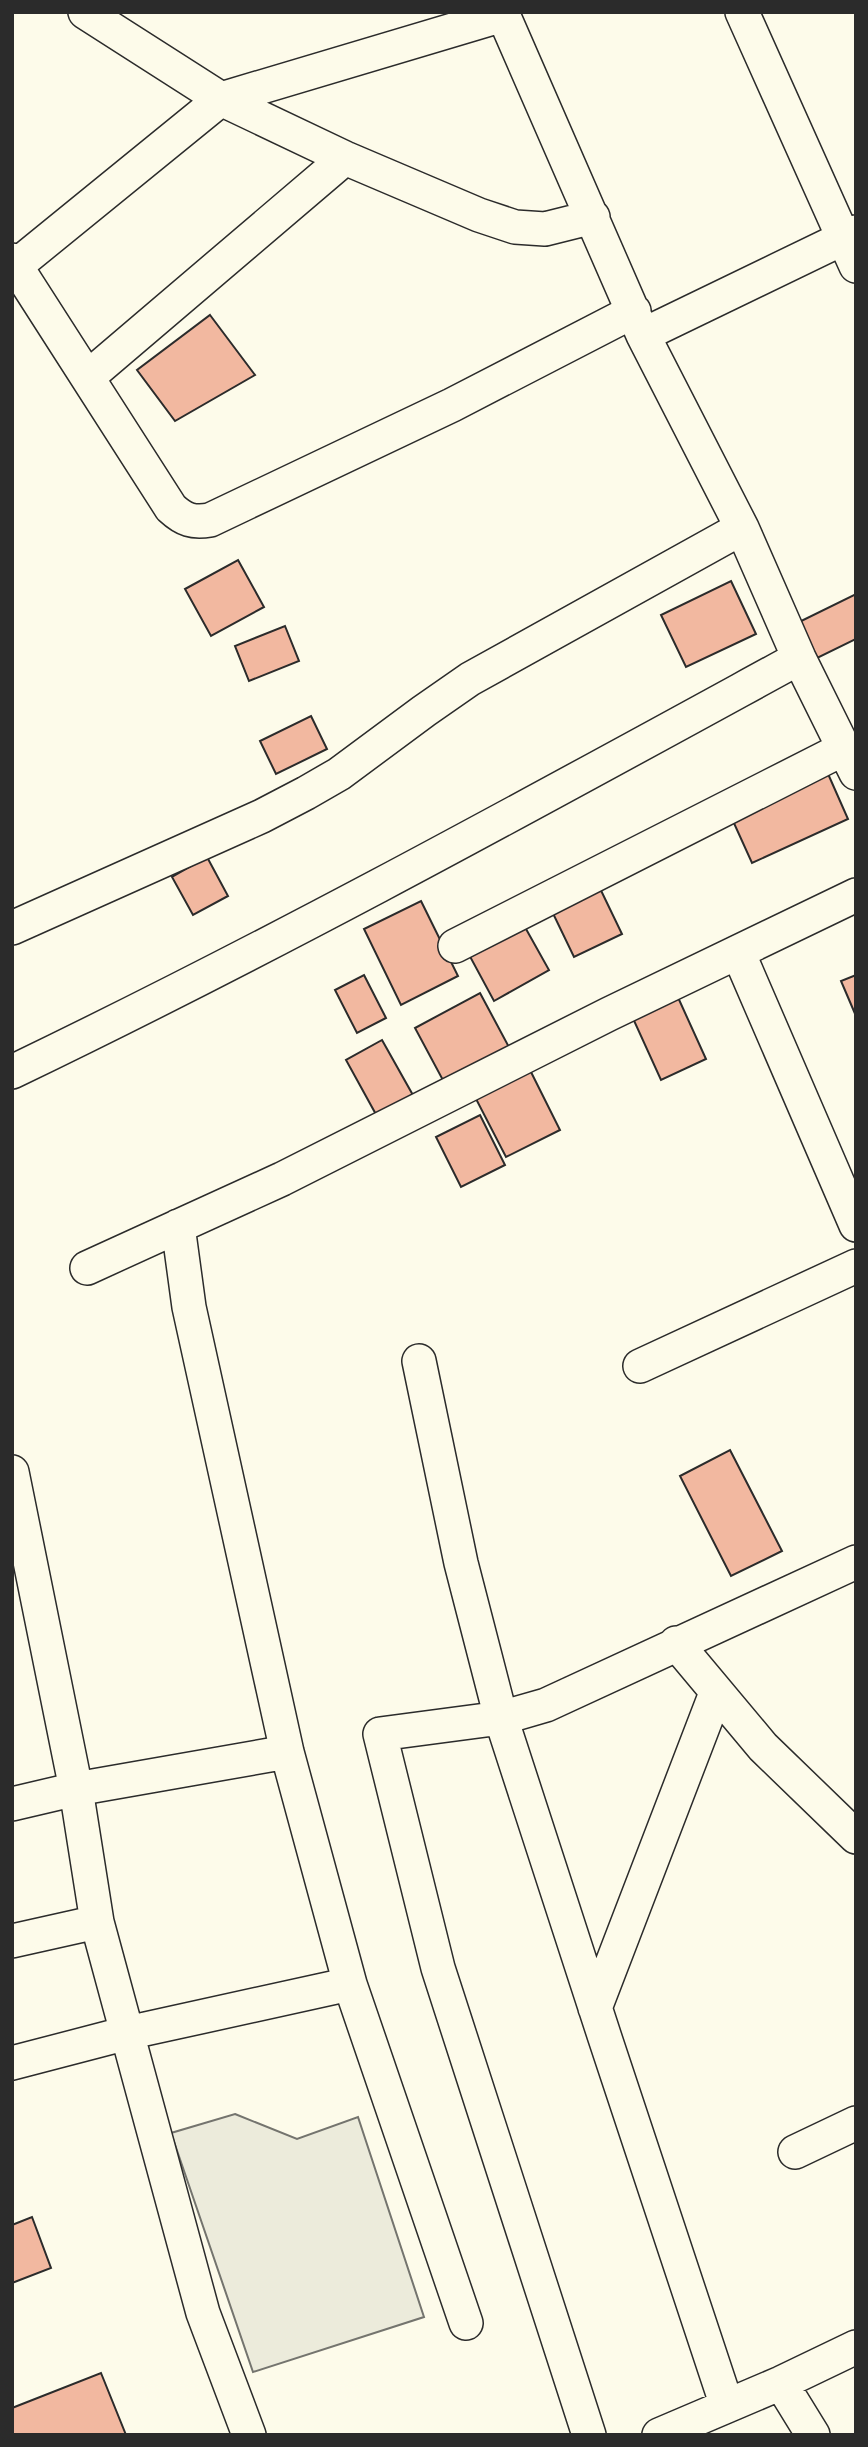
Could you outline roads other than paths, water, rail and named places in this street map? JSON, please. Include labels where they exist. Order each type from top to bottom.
[{"type":"street","points":[[85,12],[221,99],[345,158],[478,215],[515,227],[545,229],[593,217]]},
{"type":"street","points":[[455,946],[849,761],[799,658],[742,528],[638,323],[503,13],[221,99],[14,262],[171,508],[181,517],[196,522],[210,520],[452,405],[638,323],[851,246],[742,12]]},
{"type":"street","points":[[88,377],[345,158]]},
{"type":"street","points":[[12,928],[261,816],[306,793],[339,774],[470,679],[742,528]]},
{"type":"street","points":[[12,1072],[152,1004],[433,859],[799,658]]},
{"type":"street","points":[[87,1268],[282,1179],[737,951],[856,895]]},
{"type":"street","points":[[737,951],[856,1225]]},
{"type":"street","points":[[178,1226],[189,1307],[287,1752],[350,1984],[466,2323]]},
{"type":"street","points":[[640,1366],[856,1266]]},
{"type":"street","points":[[419,1361],[461,1563],[501,1718],[727,2406]]},
{"type":"street","points":[[12,1472],[76,1789],[97,1922],[202,2313],[249,2435]]},
{"type":"street","points":[[589,2435],[438,1968],[380,1734],[501,1718],[566,1697],[676,1643],[856,1562]]},
{"type":"street","points":[[676,1643],[763,1747],[856,1837]]},
{"type":"street","points":[[595,2008],[716,1693]]},
{"type":"street","points":[[12,1804],[76,1789],[287,1752]]},
{"type":"street","points":[[12,1941],[97,1922]]},
{"type":"street","points":[[12,2063],[127,2033],[350,1984]]},
{"type":"street","points":[[795,2152],[856,2123]]},
{"type":"street","points":[[659,2435],[694,2428],[727,2406],[856,2347]]},
{"type":"street","points":[[781,2383],[813,2435]]}]
